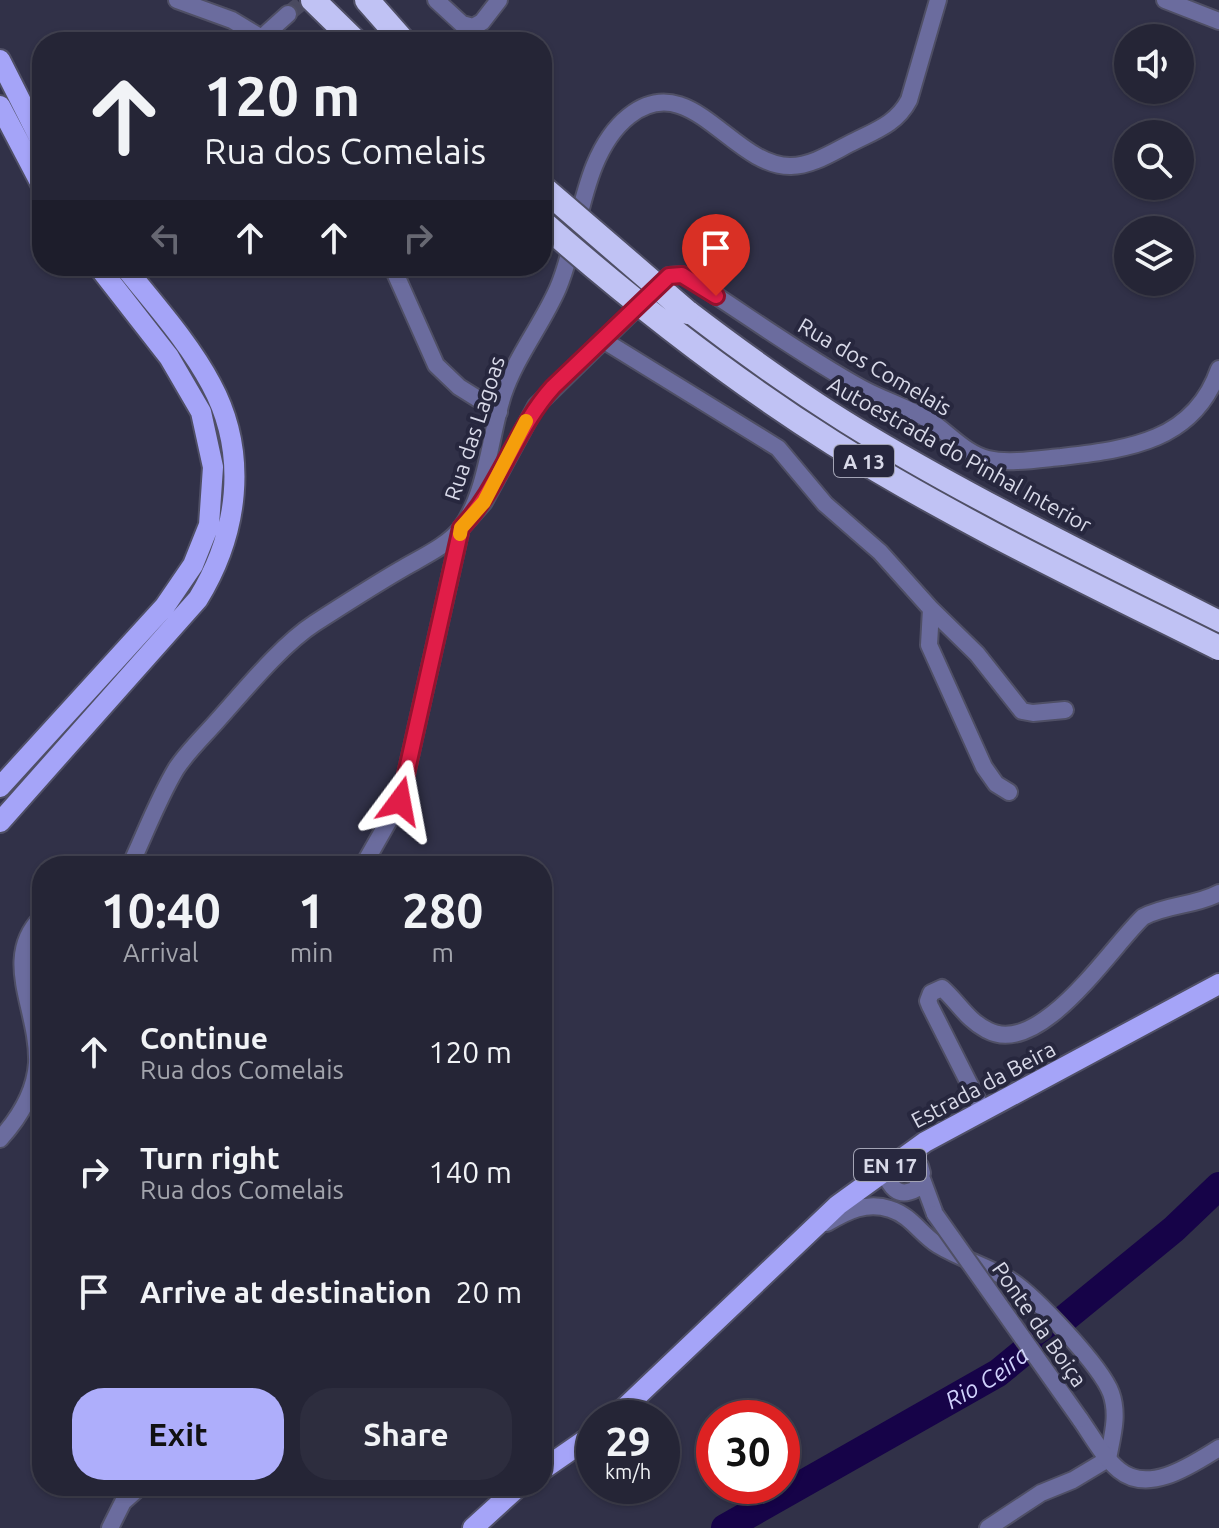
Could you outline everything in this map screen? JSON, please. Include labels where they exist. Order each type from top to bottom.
[{"type":"highway","points":[[313,0],[346,32]]},
{"type":"highway","points":[[367,0],[395,32]]},
{"type":"highway","name":"Autoestrada do Pinhal Interior","points":[[552,196],[687,312],[818,405],[975,497],[1219,623]]},
{"type":"highway","name":"A 13","points":[[552,231],[681,336],[833,443],[968,520],[1219,648]]},
{"type":"main road","points":[[0,60],[32,123]]},
{"type":"main road","points":[[0,106],[32,167]]},
{"type":"main road","points":[[0,787],[165,606],[193,565],[209,525],[213,467],[201,412],[169,357],[106,276]]},
{"type":"main road","points":[[0,822],[198,599],[219,560],[232,520],[234,461],[228,428],[217,397],[192,352],[132,276]]},
{"type":"main road","name":"Estrada da Beira","points":[[636,1400],[848,1196],[883,1170],[925,1142],[1219,984]]},
{"type":"main road","points":[[552,1463],[576,1446]]},
{"type":"main road","points":[[473,1528],[508,1496]]},
{"type":"street","points":[[177,0],[232,20],[251,32]]},
{"type":"street","points":[[436,0],[462,24],[470,27],[479,25],[499,0]]},
{"type":"street","name":"Rua das Lagoas","points":[[135,856],[177,768],[289,645],[318,621],[433,551],[461,528],[482,481],[499,412],[515,366],[556,293],[594,169],[620,125],[648,106],[674,103],[692,109],[739,145],[770,162],[792,166],[826,155],[903,113],[938,0]]},
{"type":"street","points":[[1165,0],[1219,21]]},
{"type":"street","points":[[270,32],[288,14]]},
{"type":"street","name":"Rua dos Comelais","points":[[461,528],[484,502],[536,406],[669,276],[682,275],[836,374],[920,415],[974,453],[988,459],[1036,459],[1082,454],[1126,447],[1161,437],[1194,415],[1219,369]]},
{"type":"street","points":[[396,276],[436,365],[459,387],[499,412]]},
{"type":"street","points":[[603,340],[778,448],[825,504],[880,552],[977,654],[1022,711],[1065,710]]},
{"type":"street","points":[[369,856],[400,801],[461,528]]},
{"type":"street","points":[[931,609],[929,645],[984,767],[996,784],[1009,792]]},
{"type":"street","points":[[983,1111],[930,1006],[931,993],[942,988],[969,1019],[990,1033],[1010,1035],[1035,1028],[1063,1006],[1143,917],[1156,911],[1206,900],[1219,893]]},
{"type":"street","points":[[32,926],[21,935],[12,958],[15,986],[32,1034]]},
{"type":"street","points":[[0,1139],[23,1110],[32,1088]]},
{"type":"street","name":"Ponte da Boiça","points":[[922,1176],[925,1142]]},
{"type":"street","name":"Ponte da Boiça","points":[[907,1154],[920,1166],[935,1214],[1108,1459]]},
{"type":"street","name":"Ponte da Boiça","points":[[883,1170],[888,1184],[935,1214]]},
{"type":"street","points":[[848,1196],[874,1188],[900,1192],[916,1189],[922,1176]]},
{"type":"street","points":[[806,1236],[848,1210],[876,1206],[913,1220],[936,1244],[1012,1281],[1051,1318],[1105,1380],[1115,1409],[1108,1459],[1073,1480],[1041,1493],[988,1528]]},
{"type":"street","points":[[1108,1459],[1122,1473],[1137,1479],[1155,1478],[1181,1471],[1219,1448]]},
{"type":"street","points":[[110,1528],[123,1502],[130,1496]]},
{"type":"waterway","name":"Rio Ceira","points":[[725,1528],[998,1373],[1174,1229],[1219,1186]]},
{"type":"tunnel","points":[[288,14],[305,0]]},
{"type":"slow traffic","points":[[460,534],[461,528],[484,502],[526,421]]},
{"type":"route","points":[[400,801],[461,528],[484,502],[523,426],[553,387],[669,276],[682,275],[716,296]]}]
